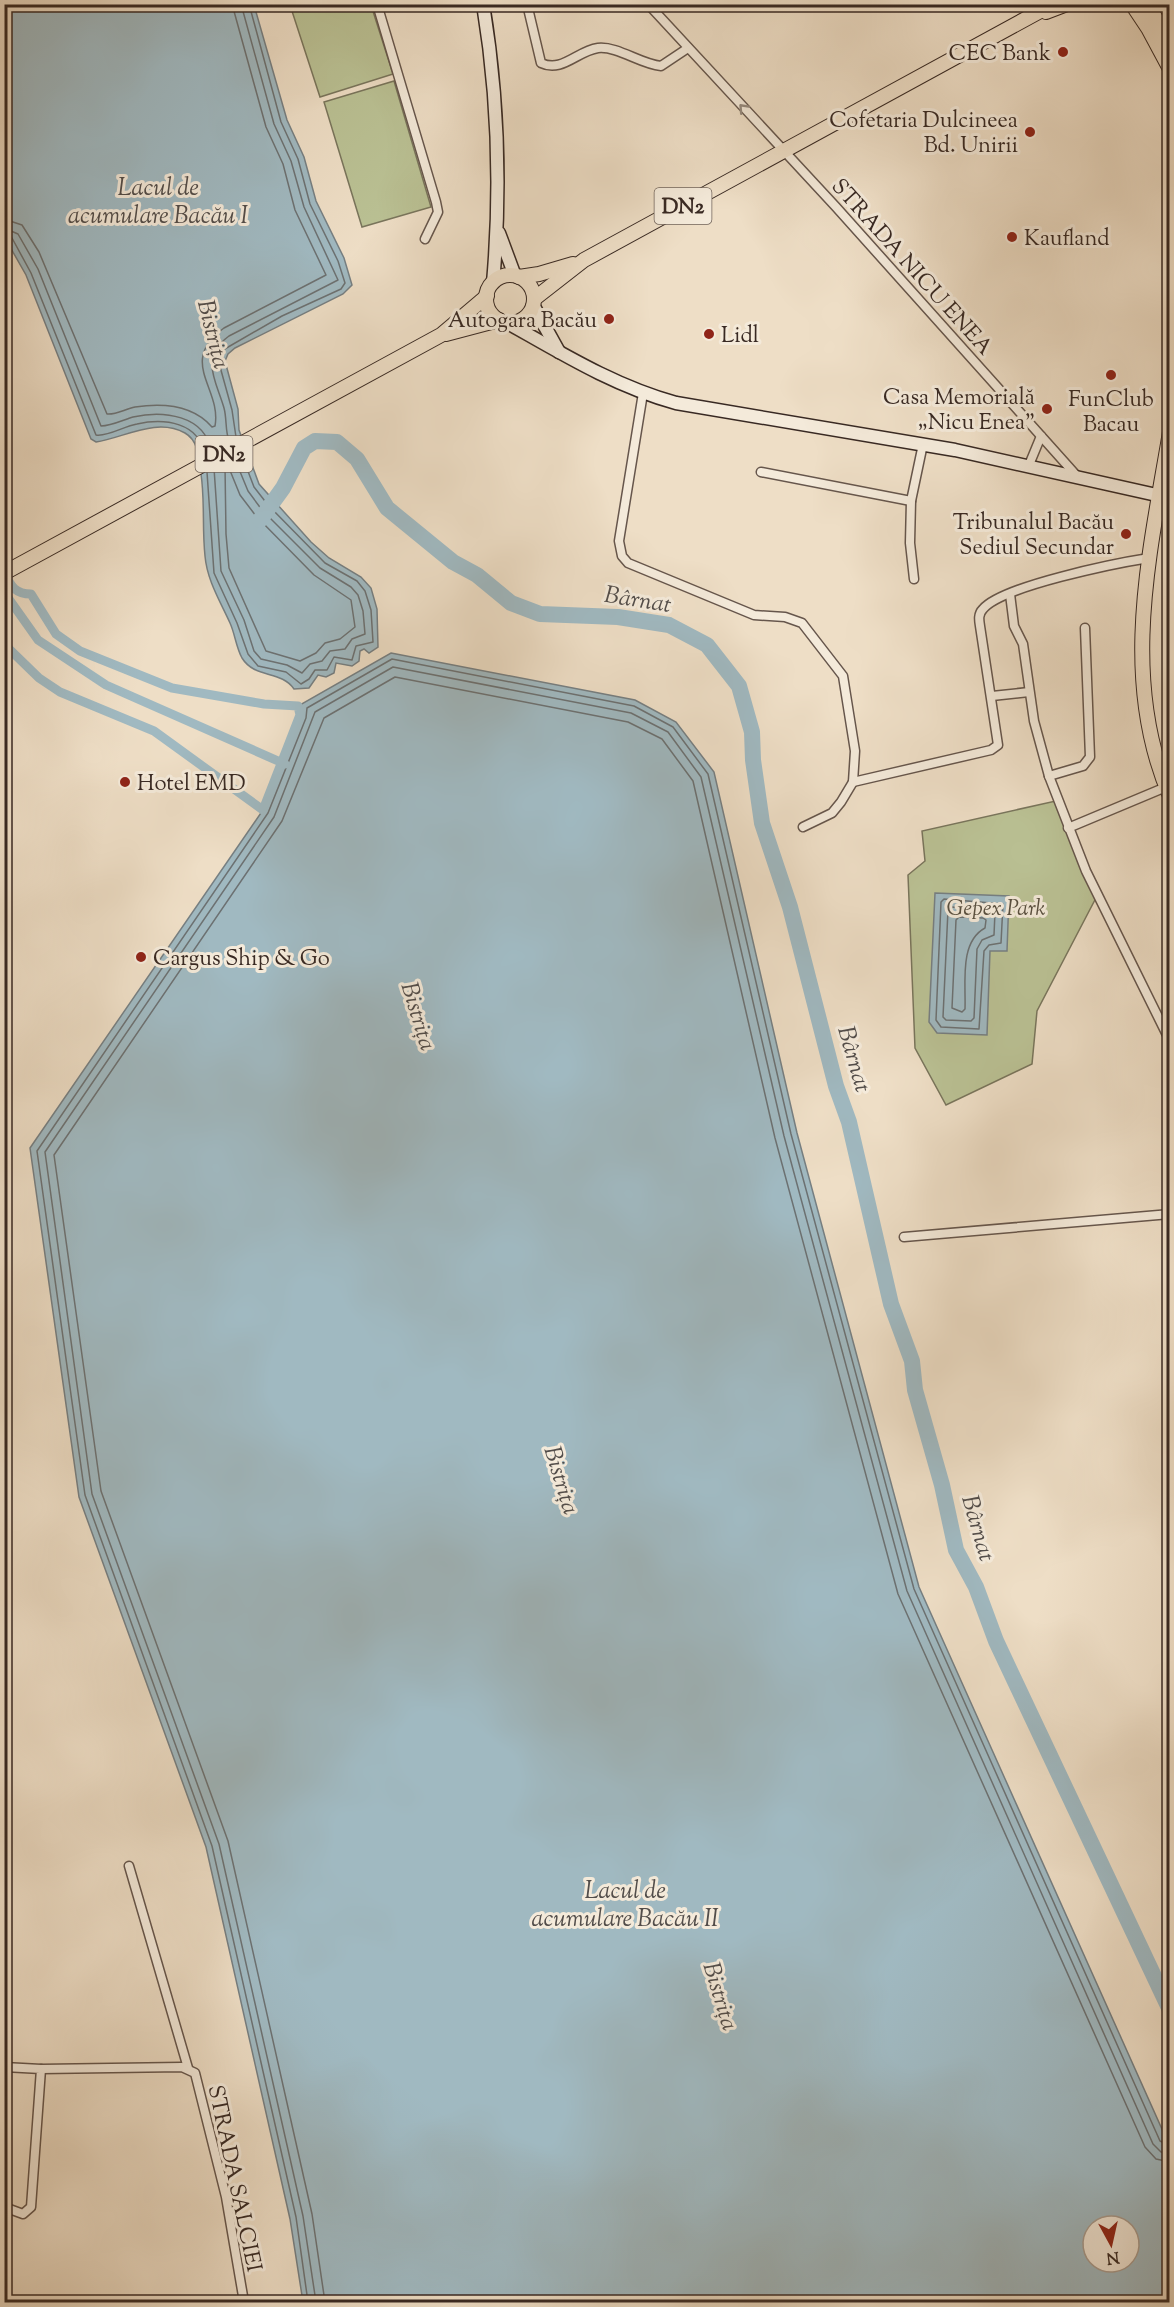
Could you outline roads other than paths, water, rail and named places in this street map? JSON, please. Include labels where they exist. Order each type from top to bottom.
[{"type":"main road","points":[[483,4],[493,77],[498,229],[490,290],[492,314],[597,374],[643,393],[708,409],[923,444],[1075,474],[1164,497]]},
{"type":"main road","name":"DN2","points":[[441,335],[502,321],[513,323],[526,317],[534,302],[584,260],[1053,4]]},
{"type":"main road","name":"DN2","points":[[1030,18],[1067,4]]},
{"type":"main road","points":[[1132,4],[1170,69]]},
{"type":"main road","points":[[1148,4],[1170,45]]},
{"type":"main road","points":[[498,229],[517,276],[527,282],[534,302],[560,353]]},
{"type":"main road","name":"DN2","points":[[4,573],[441,335],[490,290],[499,278],[539,274],[584,260]]},
{"type":"main road","points":[[1168,791],[1149,727],[1142,677],[1143,617],[1149,558],[1164,497],[1170,432]]},
{"type":"street","points":[[377,4],[436,202],[438,212],[425,239]]},
{"type":"street","points":[[527,4],[537,55],[541,63],[548,67],[556,66],[579,54],[600,48],[644,63],[661,66],[688,48]]},
{"type":"street","name":"STRADA NICU ENEA","points":[[648,4],[1075,474]]},
{"type":"street","points":[[643,393],[618,548],[628,563],[754,615],[795,619],[802,623],[843,676],[855,751],[853,782],[832,813],[816,823],[803,827]]},
{"type":"street","points":[[1029,465],[1041,436]]},
{"type":"street","points":[[914,579],[910,543],[911,501],[923,444]]},
{"type":"street","points":[[761,472],[911,501]]},
{"type":"street","points":[[853,782],[991,750],[998,745],[979,616],[985,607],[1010,594],[1055,578],[1149,558]]},
{"type":"street","points":[[1010,594],[1014,626],[1023,644],[1034,721],[1049,776],[1068,828],[1170,1041]]},
{"type":"street","points":[[1049,776],[1083,766],[1090,757],[1085,628]]},
{"type":"street","points":[[992,696],[1029,692]]},
{"type":"street","points":[[1068,828],[1168,791]]},
{"type":"street","points":[[904,1237],[1170,1214]]},
{"type":"street","points":[[129,1866],[188,2068]]},
{"type":"street","name":"STRADA SALCIEI","points":[[4,2067],[188,2068],[195,2073],[226,2197],[244,2302]]},
{"type":"street","points":[[4,2206],[23,2214],[31,2207],[41,2069]]},
{"type":"water","name":"Lacul de acumulare Bacău I","points":[[4,5],[254,5],[287,120],[304,157],[316,201],[344,258],[352,285],[343,294],[235,348],[228,354],[225,361],[238,409],[239,430],[259,484],[311,542],[329,558],[361,577],[371,588],[377,609],[378,647],[369,653],[364,649],[360,651],[359,661],[352,666],[336,663],[334,673],[326,677],[318,675],[309,688],[294,689],[282,679],[247,665],[240,654],[232,627],[208,574],[204,546],[200,462],[198,451],[190,436],[163,427],[140,430],[96,442],[91,439],[26,275],[5,238]]},
{"type":"water","name":"Lacul de acumulare Bacău II","points":[[391,653],[635,700],[676,722],[714,772],[797,1133],[919,1587],[1169,2142],[1169,2302],[303,2302],[290,2219],[206,1847],[79,1497],[30,1148],[263,810],[301,715],[298,706]]},
{"type":"water","points":[[935,893],[1009,896],[1007,951],[990,951],[987,1035],[937,1033],[929,1022]]},
{"type":"waterway","name":"Bârnat","points":[[260,520],[283,488],[304,448],[315,441],[337,442],[357,459],[387,508],[453,562],[477,575],[511,603],[540,614],[618,617],[669,625],[707,645],[739,686],[752,732],[753,760],[762,823],[790,907],[836,1086],[849,1122],[891,1304],[912,1361],[915,1390],[942,1485],[956,1550],[976,1587],[996,1641],[1170,2010]]},
{"type":"waterway","points":[[4,573],[14,588],[21,593],[31,594],[56,634],[80,651],[172,688],[264,704],[298,706],[300,715],[263,810],[154,731],[60,692],[39,678],[4,644]]},
{"type":"waterway","points":[[4,592],[38,640],[106,685],[285,764]]},
{"type":"place","name":"CEC Bank","points":[[1063,52]]},
{"type":"place","name":"Cofetaria Dulcineea Bd. Unirii","points":[[1030,132]]},
{"type":"place","name":"Kaufland","points":[[1012,237]]},
{"type":"place","name":"Autogara Bacău","points":[[609,319]]},
{"type":"place","name":"Lidl","points":[[709,334]]},
{"type":"place","name":"FunClub Bacau","points":[[1111,375]]},
{"type":"place","name":"Casa Memorială „Nicu Enea\"","points":[[1047,409]]},
{"type":"place","name":"Tribunalul Bacău Sediul Secundar","points":[[1126,534]]},
{"type":"place","name":"Hotel EMD","points":[[125,782]]},
{"type":"place","name":"Cargus Ship & Go","points":[[141,957]]},
{"type":"water label","name":"Bistrița","points":[[214,334]]},
{"type":"water label","name":"Bistrița","points":[[419,1016]]},
{"type":"water label","name":"Bistrița","points":[[562,1480]]},
{"type":"water label","name":"Bistrița","points":[[721,1996]]},
{"type":"park label","name":"Gepex Park","points":[[996,907]]}]
